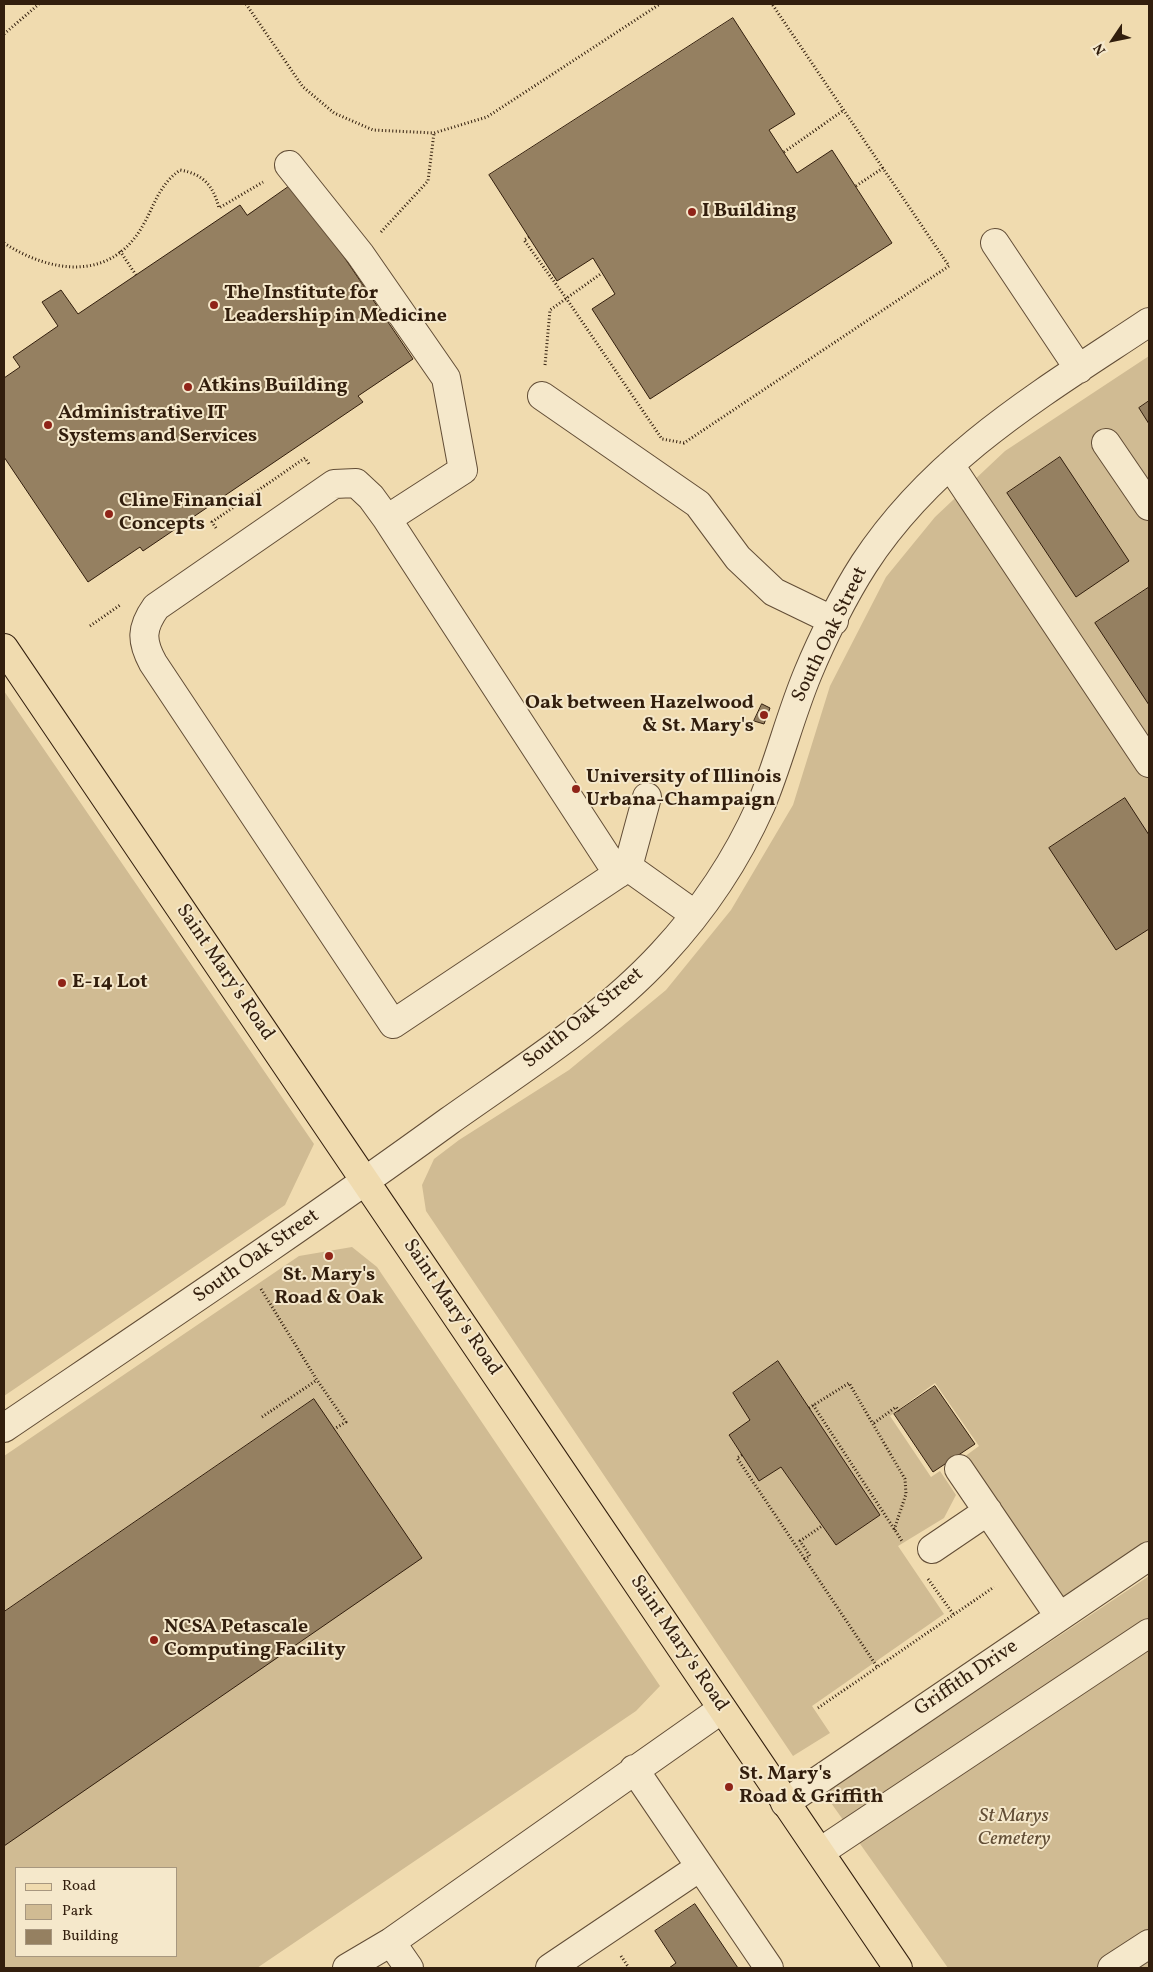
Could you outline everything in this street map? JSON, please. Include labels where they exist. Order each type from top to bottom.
[{"type":"main road","name":"Saint Mary's Road","points":[[4,648],[898,1968]]},
{"type":"street","points":[[289,165],[360,254],[446,378],[463,470],[387,519]]},
{"type":"street","points":[[995,243],[1079,369]]},
{"type":"street","name":"South Oak Street","points":[[4,1428],[366,1182],[573,1032],[624,992],[663,953],[694,914],[711,892],[742,842],[761,804],[808,672],[863,566],[899,517],[950,465],[998,423],[1149,322]]},
{"type":"street","points":[[542,396],[703,495],[738,558],[774,592],[834,621]]},
{"type":"street","points":[[1106,443],[1149,506]]},
{"type":"street","points":[[950,465],[1149,763]]},
{"type":"street","points":[[647,797],[623,871],[393,1024],[153,663],[145,647],[145,622],[156,608],[334,484],[356,483],[371,497],[387,519],[623,871],[694,914]]},
{"type":"street","points":[[959,1469],[1059,1616]]},
{"type":"street","points":[[932,1549],[988,1511]]},
{"type":"street","name":"Griffith Drive","points":[[785,1802],[1149,1556]]},
{"type":"street","points":[[820,1852],[1149,1633]]},
{"type":"street","points":[[347,1968],[391,1942],[634,1769],[722,1709]]},
{"type":"street","points":[[634,1769],[768,1968]]},
{"type":"street","points":[[550,1968],[668,1900],[700,1867]]},
{"type":"street","points":[[391,1942],[409,1968]]},
{"type":"street","points":[[1112,1968],[1149,1944]]},
{"type":"path","points":[[4,34],[39,4]]},
{"type":"path","points":[[246,4],[303,87],[334,113],[373,130],[434,133],[487,117],[660,4]]},
{"type":"path","points":[[529,237],[524,240],[662,439],[684,443],[948,266],[772,4]]},
{"type":"path","points":[[784,152],[844,110]]},
{"type":"path","points":[[360,254],[428,182],[434,133]]},
{"type":"path","points":[[4,243],[33,259],[56,267],[85,266],[109,260],[134,240],[167,179],[180,170],[198,173],[216,194],[219,208],[289,165]]},
{"type":"path","points":[[856,186],[883,168]]},
{"type":"path","points":[[120,251],[136,275]]},
{"type":"path","points":[[542,396],[550,310],[602,272]]},
{"type":"path","points":[[245,1266],[317,1380],[346,1422],[334,1430]]},
{"type":"path","points":[[262,1417],[317,1380]]},
{"type":"path","points":[[809,1408],[849,1383],[905,1479],[906,1494],[894,1530]]},
{"type":"path","points":[[813,1405],[905,1546]]},
{"type":"path","points":[[874,1423],[896,1407],[899,1411]]},
{"type":"path","points":[[742,1455],[737,1458],[878,1668]]},
{"type":"path","points":[[804,1560],[810,1556],[800,1541],[822,1526]]},
{"type":"path","points":[[926,1576],[954,1615]]},
{"type":"path","points":[[818,1708],[994,1587]]},
{"type":"green space","points":[[1149,356],[1149,1544],[1066,1602],[964,1457],[979,1446],[935,1383],[890,1416],[931,1477],[940,1471],[956,1495],[944,1518],[898,1546],[944,1614],[812,1706],[830,1733],[793,1756],[426,1211],[422,1185],[434,1159],[459,1140],[569,1070],[666,990],[731,910],[793,805],[830,686],[886,577],[935,517],[1005,451]],"holes":[[[778,1362],[880,1515],[836,1545],[781,1467],[759,1480],[729,1436],[750,1420],[733,1393]]]},
{"type":"green space","points":[[4,691],[314,1144],[285,1205],[4,1396]]},
{"type":"green space","points":[[352,1247],[377,1267],[660,1686],[636,1711],[257,1968],[4,1968],[4,1456],[299,1256]]},
{"type":"green space","name":"St Marys Cemetery","points":[[1149,1576],[1149,1968],[948,1968],[824,1793]]},
{"type":"building","name":"I Building","points":[[733,18],[795,114],[769,130],[797,173],[832,150],[892,243],[650,399],[592,309],[615,294],[593,258],[557,281],[489,175]]},
{"type":"building","name":"Atkins Building","points":[[294,183],[413,359],[358,396],[363,402],[143,551],[140,547],[88,582],[4,457],[4,378],[20,367],[13,357],[58,326],[42,302],[61,290],[78,314],[240,205],[247,215]]},
{"type":"building","points":[[1149,401],[1149,424],[1139,408]]},
{"type":"building","points":[[1060,457],[1129,561],[1076,597],[1007,493]]},
{"type":"building","points":[[1148,588],[1149,590],[1149,705],[1095,623]]},
{"type":"building","points":[[762,704],[770,708],[764,724],[754,721]]},
{"type":"building","points":[[1125,798],[1149,835],[1149,929],[1116,950],[1049,848]]},
{"type":"building","points":[[778,1361],[880,1515],[836,1545],[781,1467],[759,1481],[729,1435],[750,1420],[733,1393]]},
{"type":"building","points":[[935,1386],[975,1444],[933,1472],[894,1414]]},
{"type":"building","name":"NCSA Petascale Computing Facility","points":[[314,1399],[422,1558],[4,1846],[4,1612]]},
{"type":"building","points":[[695,1904],[738,1968],[669,1968],[676,1963],[655,1931]]},
{"type":"place","name":"I Building","points":[[692,212]]},
{"type":"place","name":"The Institute for Leadership in Medicine","points":[[214,305]]},
{"type":"place","name":"Atkins Building","points":[[188,387]]},
{"type":"place","name":"Administrative IT Systems and Services","points":[[48,425]]},
{"type":"place","name":"Cline Financial Concepts","points":[[109,514]]},
{"type":"place","name":"Oak between Hazelwood & St. Mary's","points":[[764,715]]},
{"type":"place","name":"University of Illinois Urbana-Champaign","points":[[576,789]]},
{"type":"place","name":"E-14 Lot","points":[[62,983]]},
{"type":"place","name":"St. Mary's Road & Oak","points":[[329,1256]]},
{"type":"place","name":"NCSA Petascale Computing Facility","points":[[154,1640]]},
{"type":"place","name":"St. Mary's Road & Griffith","points":[[729,1787]]}]
